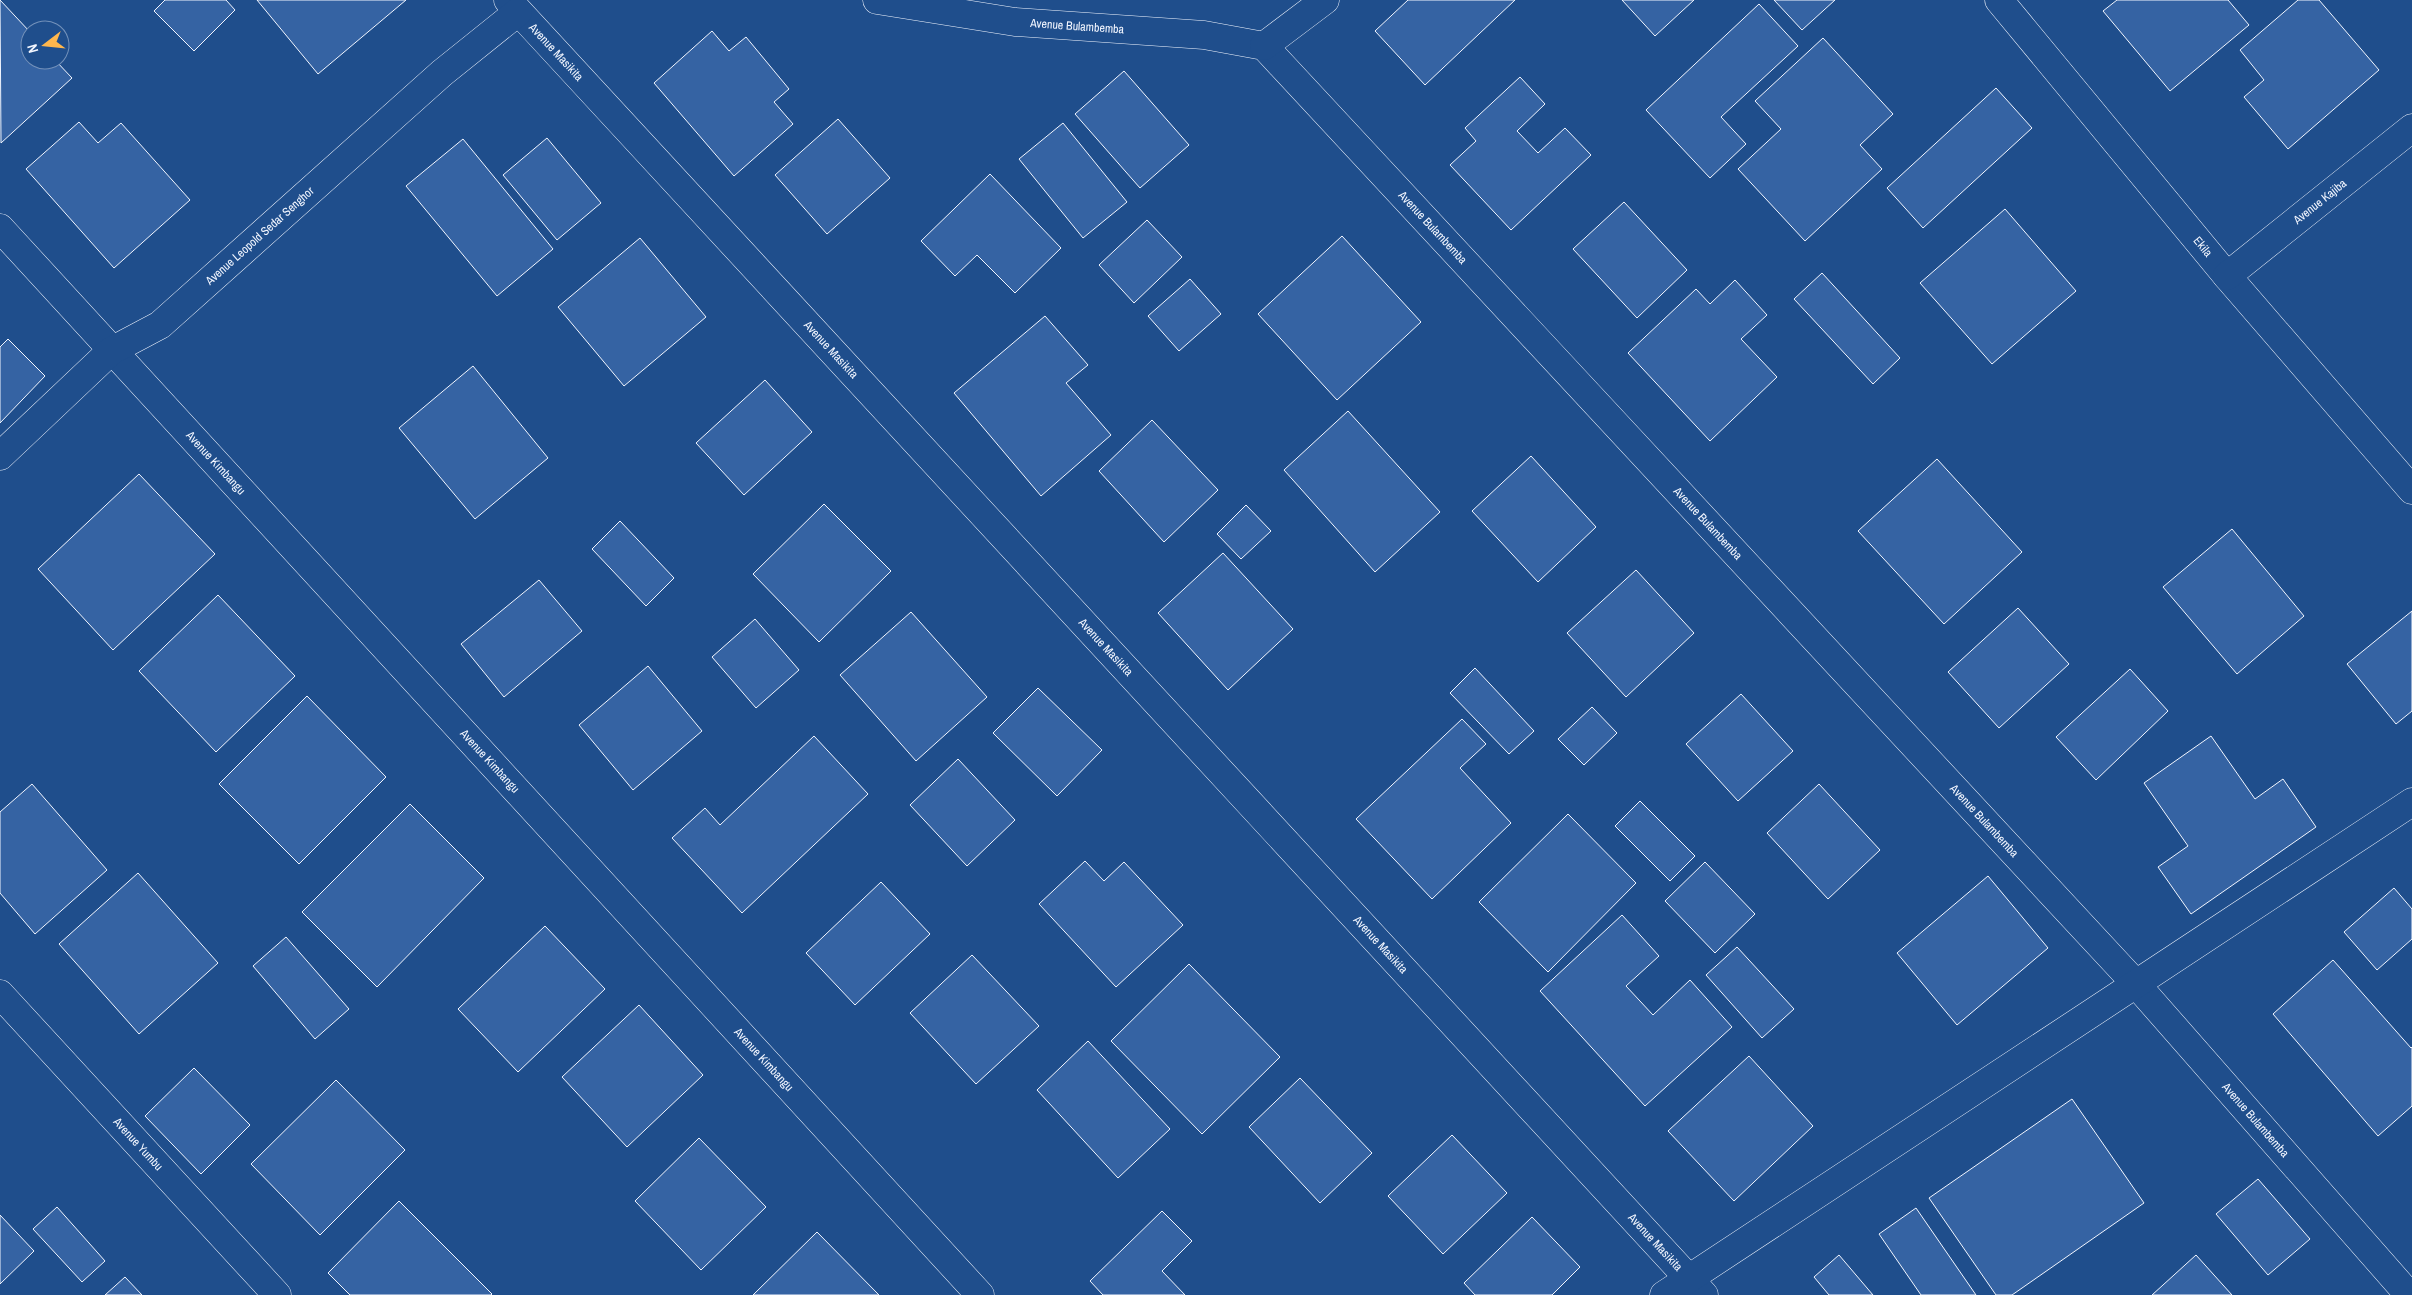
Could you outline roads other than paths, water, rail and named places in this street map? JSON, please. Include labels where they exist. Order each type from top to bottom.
[{"type":"street","name":"Avenue Bulambemba","points":[[877,0],[1015,22],[1204,35],[1264,46],[2136,984],[2409,1295]]},
{"type":"street","points":[[1264,46],[1326,0]]},
{"type":"street","name":"Ekila","points":[[1999,0],[2228,276],[2412,490]]},
{"type":"street","name":"Avenue Leopold Sedar Senghor","points":[[0,456],[111,351],[160,325],[513,6]]},
{"type":"street","name":"Avenue Masikita","points":[[513,6],[1697,1287]]},
{"type":"street","name":"Avenue Kajiba","points":[[2228,276],[2412,128]]},
{"type":"street","name":"Avenue Kimbangu","points":[[0,228],[980,1295]]},
{"type":"street","points":[[1664,1295],[1697,1287],[2136,984],[2412,802]]},
{"type":"street","name":"Avenue Yumbu","points":[[0,994],[277,1295]]}]
